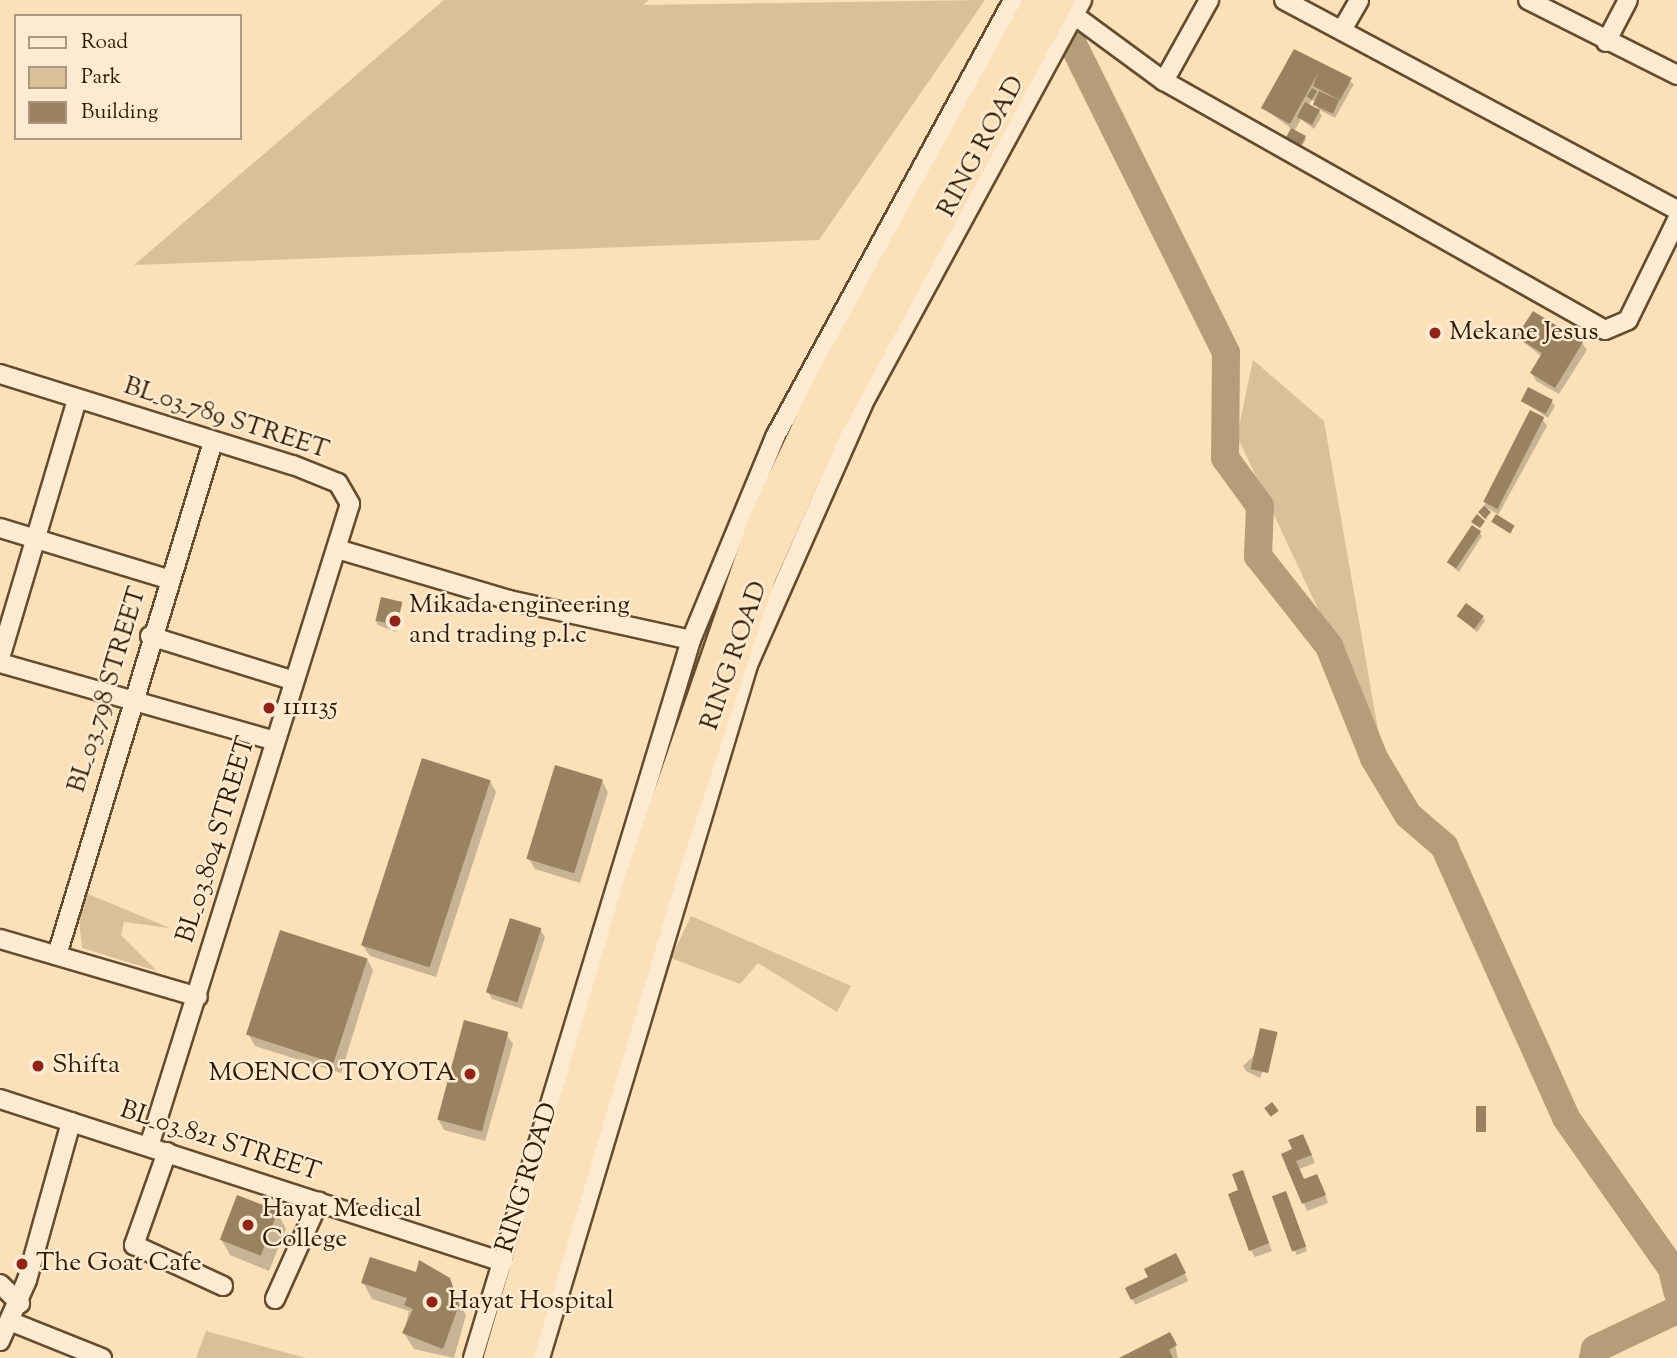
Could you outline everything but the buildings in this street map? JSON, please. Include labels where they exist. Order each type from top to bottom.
[{"type":"highway","name":"RING ROAD","points":[[497,1358],[638,878],[763,518],[824,388],[1038,0]]},
{"type":"highway","name":"RING ROAD","points":[[520,1358],[713,716],[761,580],[828,431],[1066,14]]},
{"type":"street","name":"RING ROAD","points":[[473,1358],[691,640],[775,437],[1013,0]]},
{"type":"street","points":[[1164,81],[1209,0]]},
{"type":"street","points":[[1284,0],[1677,210]]},
{"type":"street","points":[[1342,30],[1359,0]]},
{"type":"street","points":[[1528,0],[1606,42],[1677,75]]},
{"type":"street","points":[[1606,42],[1628,0]]},
{"type":"street","name":"RING ROAD","points":[[540,1358],[748,665],[820,490],[1047,67],[1066,14]]},
{"type":"street","points":[[1066,14],[1164,81],[1605,330],[1629,320],[1677,220]]},
{"type":"street","name":"BL_03_789 STREET","points":[[0,374],[338,483],[350,504],[337,549]]},
{"type":"street","points":[[77,400],[0,660],[131,701],[275,741]]},
{"type":"street","name":"BL_03_798 STREET","points":[[57,955],[150,636],[213,442]]},
{"type":"street","points":[[0,528],[169,579]]},
{"type":"street","points":[[337,549],[509,600],[691,640]]},
{"type":"street","name":"BL_03_804 STREET","points":[[149,1146],[198,997],[275,741],[290,680],[337,549]]},
{"type":"street","points":[[150,636],[290,680]]},
{"type":"street","points":[[1,942],[57,955],[198,997]]},
{"type":"street","name":"BL_03_821 STREET","points":[[0,1099],[503,1262]]},
{"type":"street","points":[[0,1341],[20,1303],[71,1122]]},
{"type":"street","points":[[167,1152],[134,1245],[223,1286]]},
{"type":"street","points":[[275,1299],[319,1201]]},
{"type":"street","points":[[0,1284],[20,1303]]},
{"type":"street","points":[[12,1322],[102,1358]]},
{"type":"green space","points":[[444,0],[649,0],[643,5],[985,0],[819,240],[134,265]]},
{"type":"green space","points":[[1253,360],[1324,421],[1380,741],[1237,436]]},
{"type":"green space","points":[[76,889],[170,928],[124,922],[121,935],[157,971],[82,948]]},
{"type":"green space","points":[[691,916],[851,986],[837,1012],[758,963],[740,984],[671,958]]},
{"type":"green space","points":[[206,1331],[306,1358],[196,1358]]},
{"type":"waterway","points":[[1054,6],[1226,353],[1225,458],[1260,506],[1258,556],[1329,646],[1374,758],[1408,815],[1444,846],[1566,1118],[1672,1269],[1677,1291]]},
{"type":"waterway","points":[[1593,1358],[1595,1349],[1677,1310]]},
{"type":"place","name":"Mekane Jesus","points":[[1435,333]]},
{"type":"place","name":"Mikada engineering and trading p.l.c","points":[[395,621]]},
{"type":"place","name":"111135","points":[[269,708]]},
{"type":"place","name":"Shifta","points":[[38,1066]]},
{"type":"place","name":"MOENCO TOYOTA","points":[[470,1074]]},
{"type":"place","name":"Hayat Medical College","points":[[248,1225]]},
{"type":"place","name":"The Goat Cafe","points":[[22,1264]]},
{"type":"place","name":"Hayat Hospital","points":[[432,1302]]}]
